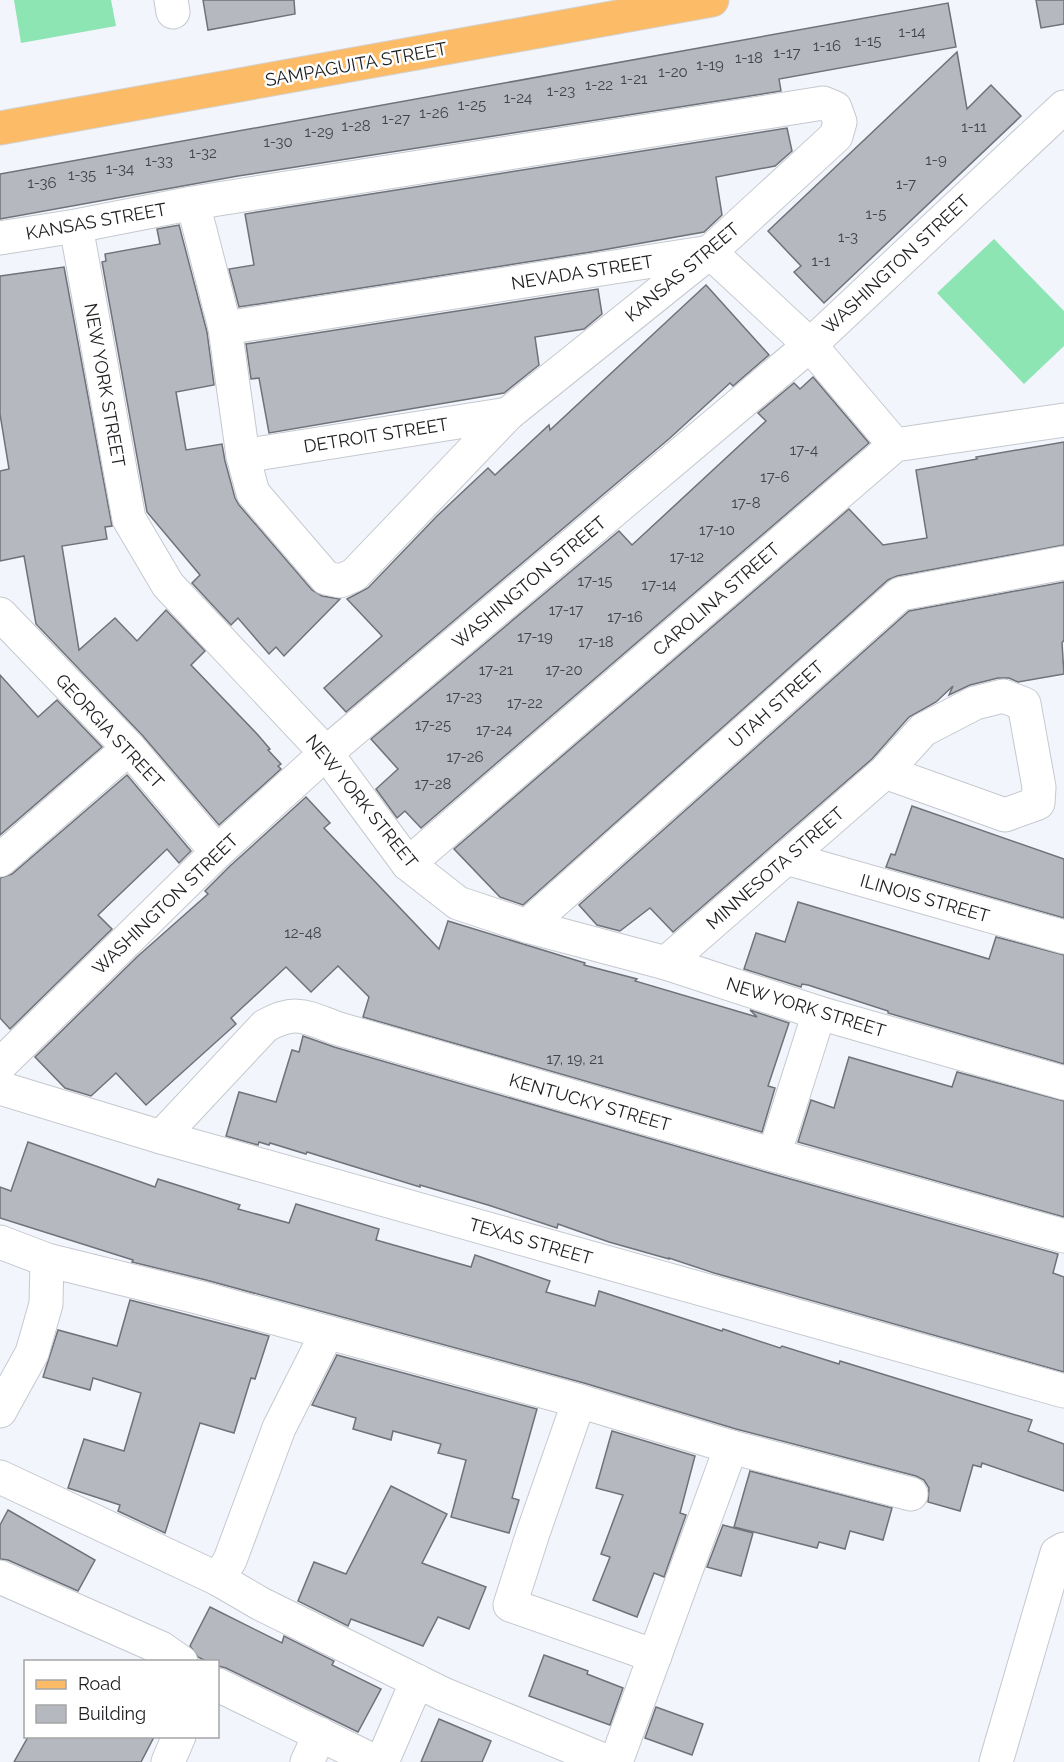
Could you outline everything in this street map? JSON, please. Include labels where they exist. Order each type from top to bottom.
[{"type":"main road","name":"SAMPAGUITA STREET","points":[[0,128],[712,0]]},
{"type":"street","name":"KANSAS STREET","points":[[0,238],[193,203],[823,103],[836,108],[840,122],[836,136],[710,252],[508,414],[354,575],[340,580],[326,578],[253,493],[243,456],[225,328],[193,203]]},
{"type":"street","name":"WASHINGTON STREET","points":[[0,1065],[217,852],[326,753],[810,345],[1059,115]]},
{"type":"street","name":"NEW YORK STREET","points":[[76,226],[129,519],[168,585],[326,753],[408,864],[458,903],[527,926],[666,963],[819,1013],[1064,1083]]},
{"type":"street","points":[[710,252],[810,345],[896,445],[1064,420]]},
{"type":"street","name":"NEVADA STREET","points":[[225,328],[710,252]]},
{"type":"street","name":"DETROIT STREET","points":[[243,456],[508,414]]},
{"type":"street","name":"CAROLINA STREET","points":[[408,864],[896,445]]},
{"type":"street","name":"UTAH STREET","points":[[527,926],[900,594],[1064,563]]},
{"type":"street","name":"GEORGIA STREET","points":[[0,614],[129,748],[217,852]]},
{"type":"street","name":"MINNESOTA STREET","points":[[666,963],[885,772],[923,730],[975,703],[1003,696],[1024,704],[1039,787],[1038,803],[1005,815],[885,772]]},
{"type":"street","points":[[0,860],[129,748]]},
{"type":"street","name":"ILINOIS STREET","points":[[786,858],[1064,937]]},
{"type":"street","points":[[774,1155],[819,1013]]},
{"type":"street","name":"KENTUCKY STREET","points":[[161,1137],[265,1026],[282,1017],[300,1016],[351,1033],[774,1155],[1064,1236]]},
{"type":"street","name":"TEXAS STREET","points":[[0,1088],[161,1137],[1064,1391]]},
{"type":"street","points":[[0,1242],[47,1260],[201,1298],[579,1401],[731,1447],[911,1494]]},
{"type":"street","points":[[0,1411],[32,1353],[46,1304],[47,1260]]},
{"type":"street","points":[[218,1579],[230,1560],[279,1428],[327,1333]]},
{"type":"street","points":[[579,1401],[510,1605],[655,1656]]},
{"type":"street","points":[[616,1762],[731,1447]]},
{"type":"street","points":[[0,1477],[218,1579],[261,1604],[417,1681],[609,1762]]},
{"type":"street","points":[[996,1762],[1057,1553],[1064,1549]]},
{"type":"street","points":[[0,1577],[161,1648],[178,1660]]},
{"type":"street","points":[[382,1762],[417,1681]]},
{"type":"street","points":[[219,1686],[314,1748],[376,1762]]},
{"type":"street","points":[[168,1762],[178,1738]]},
{"type":"green space","points":[[14,0],[111,0],[116,26],[21,43]]},
{"type":"green space","points":[[994,239],[1064,311],[1064,346],[1024,384],[937,293]]},
{"type":"building","points":[[203,0],[294,0],[295,14],[208,30]]},
{"type":"building","points":[[1036,0],[1064,0],[1064,24],[1041,28]]},
{"type":"building","points":[[948,3],[956,47],[779,79],[781,91],[238,176],[0,219],[0,174]]},
{"type":"building","points":[[957,52],[967,109],[991,85],[1021,116],[824,303],[794,272],[801,266],[768,231]]},
{"type":"building","points":[[787,128],[792,151],[775,166],[716,177],[722,215],[704,232],[239,307],[229,269],[254,265],[245,214]]},
{"type":"building","points":[[179,225],[207,332],[214,385],[176,392],[186,450],[222,444],[235,498],[239,505],[312,590],[322,596],[340,599],[284,656],[276,647],[269,654],[238,618],[231,625],[192,583],[200,575],[147,512],[102,262],[106,261],[105,254],[160,244],[157,229]]},
{"type":"building","points":[[64,267],[112,526],[105,527],[107,539],[62,546],[79,650],[115,618],[137,641],[166,610],[205,651],[191,665],[258,735],[281,764],[278,766],[281,769],[219,825],[143,736],[36,624],[24,556],[0,561],[0,471],[9,469],[0,414],[0,276]]},
{"type":"building","points":[[706,285],[769,355],[733,386],[730,383],[670,438],[346,712],[324,688],[382,636],[347,599],[368,588],[437,516],[488,468],[495,475],[549,425],[550,430]]},
{"type":"building","points":[[598,289],[602,314],[584,329],[535,337],[539,365],[504,393],[269,433],[259,378],[251,379],[246,344]]},
{"type":"building","points":[[813,377],[869,443],[421,828],[405,811],[397,818],[376,789],[398,769],[371,739],[619,531],[632,545],[766,421],[758,413],[794,383],[800,389]]},
{"type":"building","points":[[1064,442],[1064,545],[897,576],[888,580],[523,905],[500,897],[454,849],[849,509],[883,545],[927,538],[916,470]]},
{"type":"building","points":[[1064,582],[1064,640],[1062,643],[1064,674],[1018,682],[1009,678],[998,678],[970,685],[949,695],[953,686],[936,702],[909,717],[872,759],[673,932],[650,908],[620,931],[597,925],[579,905],[909,611]]},
{"type":"building","points":[[0,675],[38,717],[57,700],[102,747],[0,835]]},
{"type":"building","points":[[127,775],[191,851],[179,863],[167,849],[98,915],[112,929],[10,1029],[0,1018],[0,878],[12,874]]},
{"type":"building","points":[[306,797],[330,823],[324,828],[439,949],[448,921],[585,963],[584,965],[637,979],[635,981],[757,1017],[750,1010],[789,1023],[768,1086],[775,1088],[762,1132],[363,1017],[369,997],[338,966],[311,992],[286,967],[231,1018],[236,1024],[146,1105],[116,1073],[91,1096],[65,1088],[35,1057],[138,956],[208,894],[205,891],[230,866]]},
{"type":"building","points":[[912,806],[1064,859],[1064,918],[886,867],[891,854],[895,855]]},
{"type":"building","points":[[798,902],[989,959],[996,937],[1064,955],[1064,1064],[888,1013],[888,1011],[808,985],[802,984],[801,987],[744,969],[756,933],[785,942]]},
{"type":"building","points":[[303,1036],[334,1047],[769,1173],[1058,1254],[1053,1273],[1064,1277],[1064,1372],[714,1273],[609,1242],[558,1224],[557,1228],[488,1205],[420,1185],[420,1187],[307,1152],[306,1154],[270,1143],[269,1145],[259,1142],[258,1145],[226,1136],[239,1092],[276,1102],[292,1050],[299,1052]]},
{"type":"building","points":[[849,1057],[952,1087],[957,1072],[1064,1101],[1064,1217],[798,1142],[811,1100],[834,1108]]},
{"type":"building","points":[[28,1142],[155,1187],[158,1179],[240,1205],[238,1209],[289,1223],[296,1204],[379,1229],[376,1240],[471,1267],[475,1255],[550,1281],[546,1292],[595,1306],[599,1291],[722,1331],[723,1329],[839,1364],[840,1361],[1032,1420],[1028,1431],[1064,1444],[1064,1491],[982,1463],[981,1467],[973,1465],[960,1511],[928,1502],[929,1488],[924,1480],[916,1476],[736,1429],[584,1383],[132,1262],[133,1260],[0,1218],[0,1187],[11,1191]]},
{"type":"building","points":[[130,1300],[269,1336],[255,1379],[251,1378],[234,1433],[200,1423],[165,1533],[118,1511],[120,1505],[68,1488],[84,1439],[124,1451],[141,1393],[93,1378],[90,1390],[43,1377],[58,1330],[117,1346]]},
{"type":"building","points":[[337,1355],[537,1409],[512,1498],[519,1500],[509,1533],[451,1517],[466,1460],[438,1453],[441,1444],[393,1431],[391,1440],[353,1429],[356,1418],[312,1405]]},
{"type":"building","points":[[612,1431],[695,1456],[680,1513],[686,1515],[664,1577],[654,1573],[637,1617],[593,1600],[610,1557],[601,1554],[623,1495],[596,1488]]},
{"type":"building","points":[[750,1471],[892,1508],[883,1540],[850,1531],[845,1549],[819,1542],[817,1548],[734,1527]]},
{"type":"building","points":[[391,1486],[447,1514],[422,1563],[486,1587],[469,1629],[438,1617],[423,1646],[351,1619],[348,1626],[298,1601],[314,1562],[346,1574]]},
{"type":"building","points":[[8,1510],[95,1560],[78,1591],[8,1560],[0,1559],[0,1525]]},
{"type":"building","points":[[723,1525],[753,1533],[741,1576],[707,1567]]},
{"type":"building","points":[[210,1607],[282,1643],[284,1636],[334,1661],[332,1665],[381,1689],[358,1732],[219,1666],[219,1660],[204,1660],[198,1657],[190,1646]]},
{"type":"building","points":[[544,1655],[588,1671],[587,1674],[623,1688],[610,1725],[529,1696]]},
{"type":"building","points":[[656,1707],[703,1724],[692,1755],[645,1738]]},
{"type":"building","points":[[439,1719],[491,1741],[482,1762],[421,1762]]},
{"type":"building","points":[[27,1738],[153,1738],[141,1762],[14,1762]]}]
